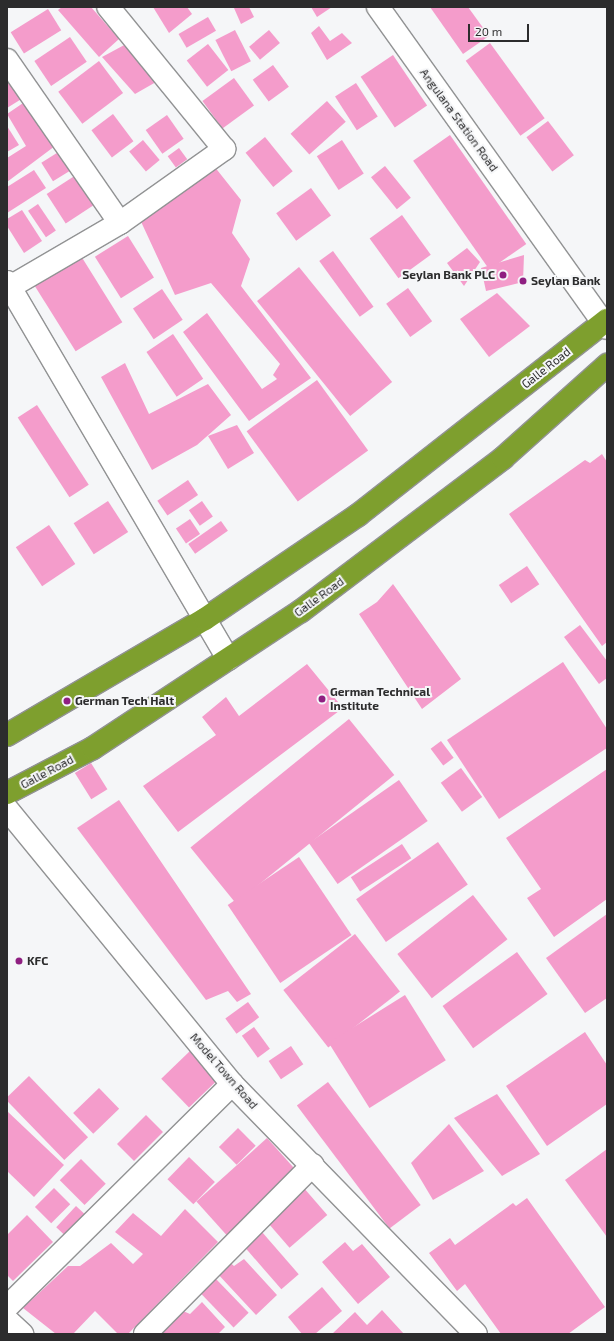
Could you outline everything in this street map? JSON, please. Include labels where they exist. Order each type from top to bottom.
[{"type":"highway","name":"Galle Road","points":[[7,735],[206,618],[358,515],[606,324]]},
{"type":"highway","name":"Galle Road","points":[[7,793],[93,748],[301,611],[502,458],[607,365]]},
{"type":"street","points":[[108,7],[224,149],[120,223],[8,284],[206,618],[228,659]]},
{"type":"street","name":"Angulana Station Road","points":[[378,7],[606,324]]},
{"type":"street","points":[[7,60],[120,223]]},
{"type":"street","name":"Model Town Road","points":[[7,809],[232,1084],[313,1165],[476,1334]]},
{"type":"street","points":[[7,1307],[232,1084]]},
{"type":"street","points":[[145,1334],[313,1165]]},
{"type":"street","points":[[7,1320],[22,1334]]},
{"type":"building","points":[[62,7],[91,7],[119,39],[99,57],[58,10]]},
{"type":"building","points":[[153,7],[187,7],[192,14],[169,33]]},
{"type":"building","points":[[249,7],[254,17],[241,24],[234,8]]},
{"type":"building","points":[[311,7],[332,7],[317,17]]},
{"type":"building","points":[[430,7],[468,7],[489,36],[463,54]]},
{"type":"building","points":[[48,9],[61,30],[24,54],[11,32]]},
{"type":"building","points":[[208,17],[216,31],[187,48],[179,34]]},
{"type":"building","points":[[319,26],[330,41],[342,33],[352,43],[327,60],[311,33]]},
{"type":"building","points":[[235,30],[251,61],[231,71],[215,40]]},
{"type":"building","points":[[269,30],[280,43],[260,60],[249,47]]},
{"type":"building","points":[[70,37],[87,62],[51,86],[34,61]]},
{"type":"building","points":[[128,43],[156,82],[135,94],[102,57]]},
{"type":"building","points":[[490,43],[545,118],[520,136],[466,61]]},
{"type":"building","points":[[208,44],[228,70],[207,87],[187,61]]},
{"type":"building","points":[[393,55],[427,106],[395,127],[361,77]]},
{"type":"building","points":[[99,61],[123,93],[82,124],[58,92]]},
{"type":"building","points":[[273,65],[289,87],[269,102],[253,80]]},
{"type":"building","points":[[7,74],[23,98],[7,108]]},
{"type":"building","points":[[234,78],[254,106],[222,128],[202,101]]},
{"type":"building","points":[[356,83],[378,117],[357,130],[335,97]]},
{"type":"building","points":[[26,101],[59,143],[7,182],[7,158],[26,146],[7,114]]},
{"type":"building","points":[[327,101],[346,122],[309,155],[291,134]]},
{"type":"building","points":[[113,114],[133,141],[112,157],[91,130]]},
{"type":"building","points":[[167,115],[184,139],[162,154],[146,130]]},
{"type":"building","points":[[548,121],[574,155],[552,172],[526,137]]},
{"type":"building","points":[[7,126],[19,145],[7,152]]},
{"type":"building","points":[[450,135],[526,244],[489,270],[413,161]]},
{"type":"building","points":[[265,137],[293,171],[273,187],[246,153]]},
{"type":"building","points":[[143,140],[160,160],[146,171],[129,152]]},
{"type":"building","points":[[342,140],[364,174],[339,190],[317,156]]},
{"type":"building","points":[[179,148],[187,159],[176,168],[168,156]]},
{"type":"building","points":[[60,151],[72,170],[53,181],[41,163]]},
{"type":"building","points":[[214,166],[241,200],[232,233],[250,259],[241,286],[311,378],[249,421],[183,332],[207,313],[262,389],[277,379],[273,375],[280,364],[211,283],[175,295],[137,213]]},
{"type":"building","points":[[385,166],[411,198],[397,209],[371,177]]},
{"type":"building","points":[[34,170],[46,188],[7,213],[7,187]]},
{"type":"building","points":[[76,175],[95,204],[66,223],[47,194]]},
{"type":"building","points":[[311,188],[331,216],[296,241],[276,213]]},
{"type":"building","points":[[38,204],[56,231],[46,237],[28,211]]},
{"type":"building","points":[[22,210],[42,241],[24,253],[7,226],[7,219]]},
{"type":"building","points":[[402,215],[431,255],[398,278],[370,239]]},
{"type":"building","points":[[128,236],[154,278],[121,298],[95,257]]},
{"type":"building","points":[[467,248],[480,262],[464,286],[447,263]]},
{"type":"building","points":[[333,251],[374,307],[360,317],[319,261]]},
{"type":"building","name":"Seylan Bank PLC","points":[[524,255],[523,282],[486,291],[481,268]]},
{"type":"building","points":[[81,256],[122,322],[76,351],[34,285]]},
{"type":"building","points":[[299,267],[392,382],[350,416],[257,301]]},
{"type":"building","points":[[408,288],[432,321],[410,337],[386,304]]},
{"type":"building","points":[[162,289],[183,320],[154,339],[133,309]]},
{"type":"building","points":[[497,293],[530,326],[489,357],[460,319]]},
{"type":"building","points":[[173,334],[203,379],[177,397],[146,352]]},
{"type":"building","points":[[125,363],[149,414],[208,384],[231,415],[197,445],[152,470],[101,377]]},
{"type":"building","points":[[317,380],[368,450],[298,502],[247,431]]},
{"type":"building","points":[[37,405],[89,485],[69,497],[18,418]]},
{"type":"building","points":[[237,425],[254,453],[228,469],[208,436]]},
{"type":"building","points":[[602,454],[607,462],[607,642],[602,646],[509,514],[585,460],[590,463]]},
{"type":"building","points":[[188,480],[198,495],[167,516],[157,501]]},
{"type":"building","points":[[108,501],[128,532],[94,554],[74,523]]},
{"type":"building","points":[[202,501],[213,517],[200,526],[189,510]]},
{"type":"building","points":[[190,519],[200,534],[186,543],[176,529]]},
{"type":"building","points":[[221,521],[228,531],[195,554],[188,544]]},
{"type":"building","points":[[49,525],[75,564],[42,586],[16,547]]},
{"type":"building","points":[[527,566],[539,584],[511,603],[499,585]]},
{"type":"building","points":[[393,584],[461,679],[422,709],[359,614],[377,602]]},
{"type":"building","points":[[580,625],[607,661],[607,678],[599,684],[564,637]]},
{"type":"building","points":[[563,662],[607,729],[607,748],[499,819],[447,740]]},
{"type":"building","points":[[307,664],[343,708],[178,832],[143,786],[216,735],[202,717],[226,697],[239,716]]},
{"type":"building","points":[[349,719],[394,775],[236,903],[190,847]]},
{"type":"building","points":[[441,741],[454,758],[443,766],[431,749]]},
{"type":"building","points":[[91,763],[107,789],[91,799],[75,773]]},
{"type":"building","points":[[461,768],[482,797],[462,812],[441,783]]},
{"type":"building","points":[[607,769],[607,899],[554,937],[527,898],[541,889],[506,838]]},
{"type":"building","points":[[399,780],[428,821],[338,884],[309,843]]},
{"type":"building","points":[[119,800],[251,994],[237,1002],[228,991],[206,1000],[77,828]]},
{"type":"building","points":[[438,842],[468,885],[386,942],[356,899]]},
{"type":"building","points":[[402,844],[411,858],[360,891],[351,877]]},
{"type":"building","points":[[299,857],[352,935],[280,983],[228,905]]},
{"type":"building","points":[[473,895],[507,939],[432,998],[397,954]]},
{"type":"building","points":[[607,914],[607,998],[585,1013],[546,958]]},
{"type":"building","points":[[355,934],[400,992],[328,1048],[283,990]]},
{"type":"building","points":[[517,952],[548,994],[473,1048],[443,1006]]},
{"type":"building","points":[[405,995],[446,1060],[369,1108],[329,1043]]},
{"type":"building","points":[[248,1002],[259,1017],[237,1034],[225,1018]]},
{"type":"building","points":[[254,1027],[270,1049],[258,1058],[242,1036]]},
{"type":"building","points":[[585,1032],[607,1065],[607,1104],[547,1146],[506,1086]]},
{"type":"building","points":[[291,1046],[303,1064],[281,1079],[269,1061]]},
{"type":"building","points":[[190,1051],[218,1080],[189,1108],[161,1079]]},
{"type":"building","points":[[29,1076],[88,1137],[64,1160],[7,1101],[7,1097]]},
{"type":"building","points":[[328,1082],[421,1205],[390,1228],[297,1105]]},
{"type":"building","points":[[99,1088],[119,1109],[93,1134],[73,1113]]},
{"type":"building","points":[[497,1094],[540,1154],[502,1176],[454,1118]]},
{"type":"building","points":[[7,1111],[64,1165],[34,1197],[7,1171]]},
{"type":"building","points":[[146,1115],[163,1132],[134,1161],[117,1144]]},
{"type":"building","points":[[449,1124],[484,1171],[433,1200],[411,1163]]},
{"type":"building","points":[[238,1128],[256,1146],[237,1165],[219,1147]]},
{"type":"building","points":[[267,1138],[298,1172],[227,1236],[196,1202]]},
{"type":"building","points":[[607,1149],[607,1237],[565,1180]]},
{"type":"building","points":[[189,1157],[215,1182],[193,1204],[167,1179]]},
{"type":"building","points":[[81,1159],[106,1184],[85,1205],[60,1180]]},
{"type":"building","points":[[303,1187],[327,1215],[290,1248],[265,1220]]},
{"type":"building","points":[[54,1188],[70,1204],[51,1223],[35,1207]]},
{"type":"building","points":[[527,1198],[605,1307],[568,1334],[501,1334],[465,1284],[457,1291],[429,1253],[450,1238],[455,1245],[513,1203],[516,1206]]},
{"type":"building","points":[[76,1206],[89,1218],[69,1239],[56,1227]]},
{"type":"building","points":[[185,1209],[218,1242],[128,1334],[118,1334],[95,1311],[73,1334],[56,1334],[23,1308],[68,1266],[80,1266],[111,1243],[133,1264],[143,1254],[115,1232],[133,1213],[161,1236]]},
{"type":"building","points":[[27,1215],[53,1242],[13,1281],[7,1275],[7,1235]]},
{"type":"building","points":[[262,1232],[299,1274],[281,1289],[245,1247]]},
{"type":"building","points":[[345,1242],[353,1251],[362,1244],[390,1277],[358,1304],[322,1262]]},
{"type":"building","points":[[226,1259],[234,1266],[244,1259],[277,1295],[256,1315],[216,1272]]},
{"type":"building","points":[[216,1279],[249,1313],[234,1327],[201,1294]]},
{"type":"building","points":[[322,1287],[342,1311],[315,1334],[302,1334],[288,1317]]},
{"type":"building","points":[[202,1302],[225,1327],[218,1334],[160,1334],[183,1311],[190,1314]]},
{"type":"building","points":[[382,1310],[404,1334],[332,1334],[355,1312],[367,1325]]},
{"type":"place","name":"Seylan Bank PLC","points":[[503,275]]},
{"type":"place","name":"Seylan Bank","points":[[523,281]]},
{"type":"place","name":"German Technical Institute","points":[[322,699]]},
{"type":"place","name":"German Tech Halt","points":[[67,701]]},
{"type":"place","name":"KFC","points":[[19,961]]}]
